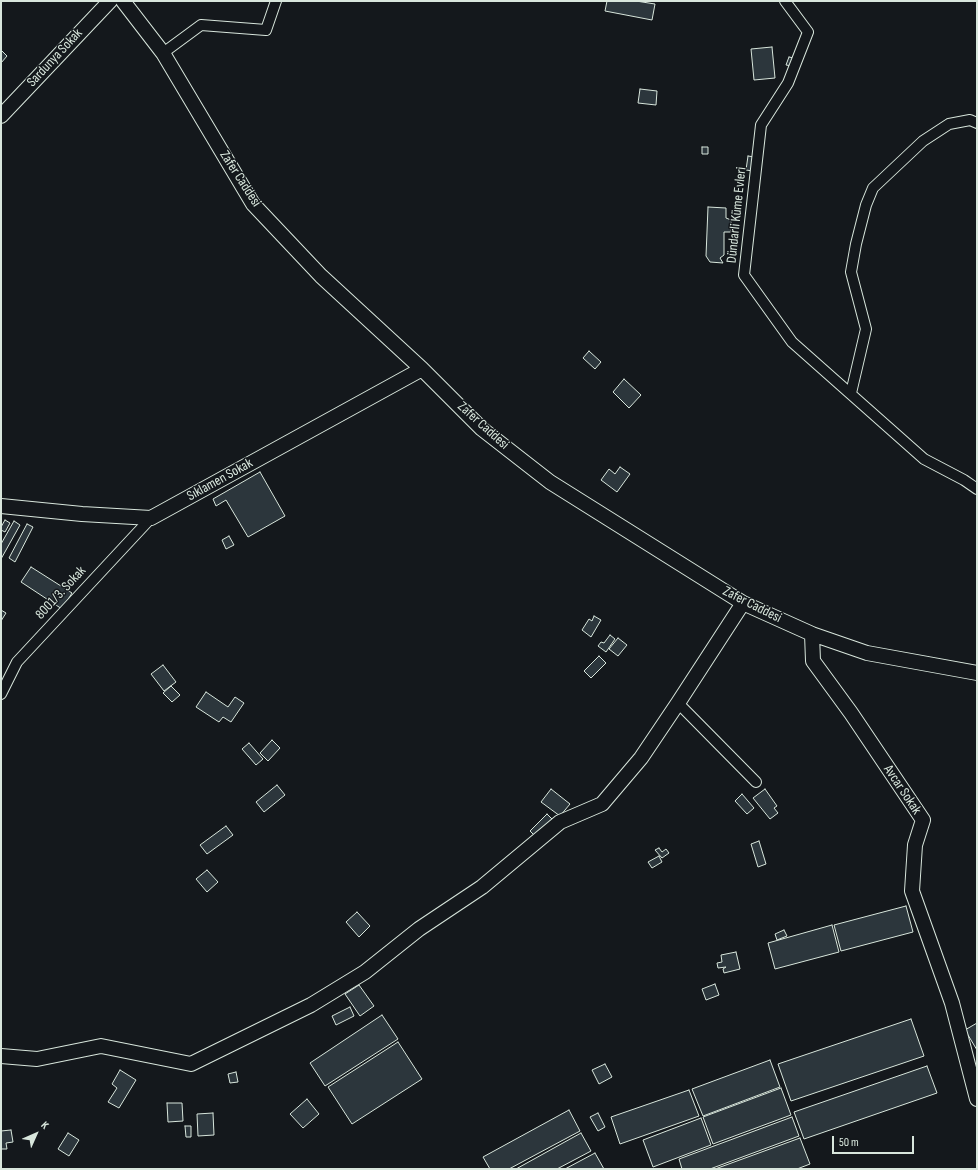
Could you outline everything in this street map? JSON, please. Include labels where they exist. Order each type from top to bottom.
[{"type":"street","name":"Sardunya Sokak","points":[[1,116],[110,1]]},
{"type":"street","name":"Zafer Caddesi","points":[[123,1],[163,53],[253,204],[321,276],[422,369],[482,429],[550,482],[743,603],[812,634],[867,653],[977,673]]},
{"type":"street","points":[[163,53],[201,25],[266,30],[276,1]]},
{"type":"street","name":"Dündarli Küme Evleri","points":[[785,1],[808,32],[788,83],[761,125],[744,275],[792,342],[924,459],[964,480],[977,489]]},
{"type":"street","points":[[851,393],[866,329],[851,272],[862,218],[873,188],[923,141],[949,124],[970,120],[977,123]]},
{"type":"street","name":"Sıklamen Sokak","points":[[151,518],[422,369]]},
{"type":"street","points":[[1,506],[82,514],[151,518]]},
{"type":"street","name":"8001/3. Sokak","points":[[1,694],[17,662],[151,518]]},
{"type":"street","points":[[1,1056],[37,1059],[101,1046],[191,1064],[311,1005],[365,972],[419,929],[482,887],[560,822],[602,804],[640,758],[678,703],[743,603]]},
{"type":"street","name":"Avcar Sokak","points":[[812,634],[813,661],[923,820],[915,845],[912,891],[952,1003],[977,1099]]},
{"type":"street","points":[[678,703],[756,782]]},
{"type":"building","points":[[607,1],[636,1],[655,4],[652,20],[605,11]]},
{"type":"building","points":[[772,47],[775,78],[754,80],[751,49]]},
{"type":"building","points":[[1,50],[7,56],[1,63]]},
{"type":"building","points":[[789,57],[794,58],[792,66],[786,65]]},
{"type":"building","points":[[640,89],[657,91],[656,105],[638,103]]},
{"type":"building","points":[[702,147],[708,147],[708,154],[702,154]]},
{"type":"building","points":[[748,156],[754,157],[753,171],[746,170]]},
{"type":"building","points":[[708,207],[726,208],[726,218],[731,220],[731,232],[724,232],[724,255],[720,258],[723,263],[710,262],[706,256]]},
{"type":"building","points":[[589,351],[601,362],[595,369],[583,358]]},
{"type":"building","points":[[624,379],[641,395],[629,408],[613,392]]},
{"type":"building","points":[[620,467],[630,474],[617,492],[601,480],[609,469],[615,474]]},
{"type":"building","points":[[260,472],[285,516],[248,537],[226,500],[216,506],[213,499]]},
{"type":"building","points":[[5,520],[10,523],[5,532],[1,530],[1,527]]},
{"type":"building","points":[[14,521],[20,525],[1,559],[1,544]]},
{"type":"building","points":[[27,524],[33,527],[15,562],[9,558]]},
{"type":"building","points":[[229,536],[234,545],[226,549],[222,540]]},
{"type":"building","points":[[31,567],[72,593],[62,609],[21,582]]},
{"type":"building","points":[[1,610],[6,613],[1,621]]},
{"type":"building","points":[[594,616],[601,620],[591,637],[582,630],[589,619],[592,621]]},
{"type":"building","points":[[610,635],[615,639],[606,652],[598,646],[601,642],[604,643]]},
{"type":"building","points":[[618,638],[627,645],[618,656],[609,649]]},
{"type":"building","points":[[599,656],[606,663],[591,678],[584,671]]},
{"type":"building","points":[[163,665],[176,682],[164,691],[151,674]]},
{"type":"building","points":[[171,686],[180,695],[172,702],[163,693]]},
{"type":"building","points":[[206,692],[228,707],[235,697],[244,703],[231,722],[223,717],[219,722],[196,707]]},
{"type":"building","points":[[272,740],[280,748],[268,761],[260,753]]},
{"type":"building","points":[[249,743],[263,759],[256,765],[242,749]]},
{"type":"building","points":[[277,785],[285,795],[264,812],[256,802]]},
{"type":"building","points":[[551,789],[570,804],[560,816],[541,802]]},
{"type":"building","points":[[765,789],[777,806],[774,808],[778,813],[770,819],[753,798]]},
{"type":"building","points":[[742,794],[754,808],[747,814],[735,801]]},
{"type":"building","points":[[547,814],[552,819],[535,836],[530,831]]},
{"type":"building","points":[[226,826],[233,835],[207,854],[200,845]]},
{"type":"building","points":[[759,841],[766,864],[758,867],[751,844]]},
{"type":"building","points":[[659,848],[662,852],[666,849],[669,853],[662,858],[655,850]]},
{"type":"building","points":[[659,856],[662,862],[652,868],[648,862]]},
{"type":"building","points":[[207,870],[218,882],[207,892],[196,879]]},
{"type":"building","points":[[906,906],[913,932],[841,951],[834,925]]},
{"type":"building","points":[[357,912],[370,926],[359,937],[346,922]]},
{"type":"building","points":[[832,925],[839,952],[775,969],[768,943]]},
{"type":"building","points":[[784,930],[787,936],[777,940],[775,934]]},
{"type":"building","points":[[736,952],[740,969],[724,973],[723,969],[726,967],[718,968],[717,963],[722,962],[721,955]]},
{"type":"building","points":[[715,984],[719,995],[706,1000],[702,989]]},
{"type":"building","points":[[359,985],[374,1006],[360,1016],[345,994]]},
{"type":"building","points":[[350,1007],[354,1016],[336,1025],[332,1016]]},
{"type":"building","points":[[382,1015],[398,1039],[325,1086],[310,1063]]},
{"type":"building","points":[[911,1019],[924,1056],[791,1101],[778,1064]]},
{"type":"building","points":[[977,1023],[977,1050],[965,1030]]},
{"type":"building","points":[[398,1042],[422,1079],[352,1124],[328,1087]]},
{"type":"building","points":[[770,1060],[780,1087],[703,1116],[692,1089]]},
{"type":"building","points":[[605,1064],[612,1077],[599,1084],[592,1070]]},
{"type":"building","points":[[927,1066],[937,1093],[804,1139],[794,1112]]},
{"type":"building","points":[[120,1070],[136,1080],[119,1108],[108,1102],[117,1088],[112,1084]]},
{"type":"building","points":[[236,1072],[238,1082],[230,1083],[228,1074]]},
{"type":"building","points":[[781,1088],[791,1115],[713,1144],[703,1117]]},
{"type":"building","points":[[689,1090],[699,1116],[620,1144],[611,1117]]},
{"type":"building","points":[[307,1099],[319,1114],[303,1128],[290,1114]]},
{"type":"building","points":[[167,1103],[182,1103],[183,1121],[168,1122]]},
{"type":"building","points":[[569,1110],[580,1131],[509,1169],[490,1169],[483,1157]]},
{"type":"building","points":[[213,1113],[214,1135],[198,1136],[197,1114]]},
{"type":"building","points":[[598,1113],[605,1127],[598,1131],[590,1117]]},
{"type":"building","points":[[792,1117],[799,1136],[710,1169],[682,1169],[679,1159]]},
{"type":"building","points":[[701,1118],[711,1145],[653,1167],[643,1140]]},
{"type":"building","points":[[185,1126],[191,1126],[191,1137],[186,1137]]},
{"type":"building","points":[[11,1130],[13,1142],[6,1143],[7,1149],[1,1149],[1,1131]]},
{"type":"building","points":[[68,1133],[79,1140],[69,1156],[58,1149]]},
{"type":"building","points":[[581,1133],[591,1151],[557,1169],[516,1169]]},
{"type":"building","points":[[800,1138],[810,1164],[797,1169],[715,1169]]},
{"type":"building","points":[[595,1153],[604,1169],[565,1169]]}]
